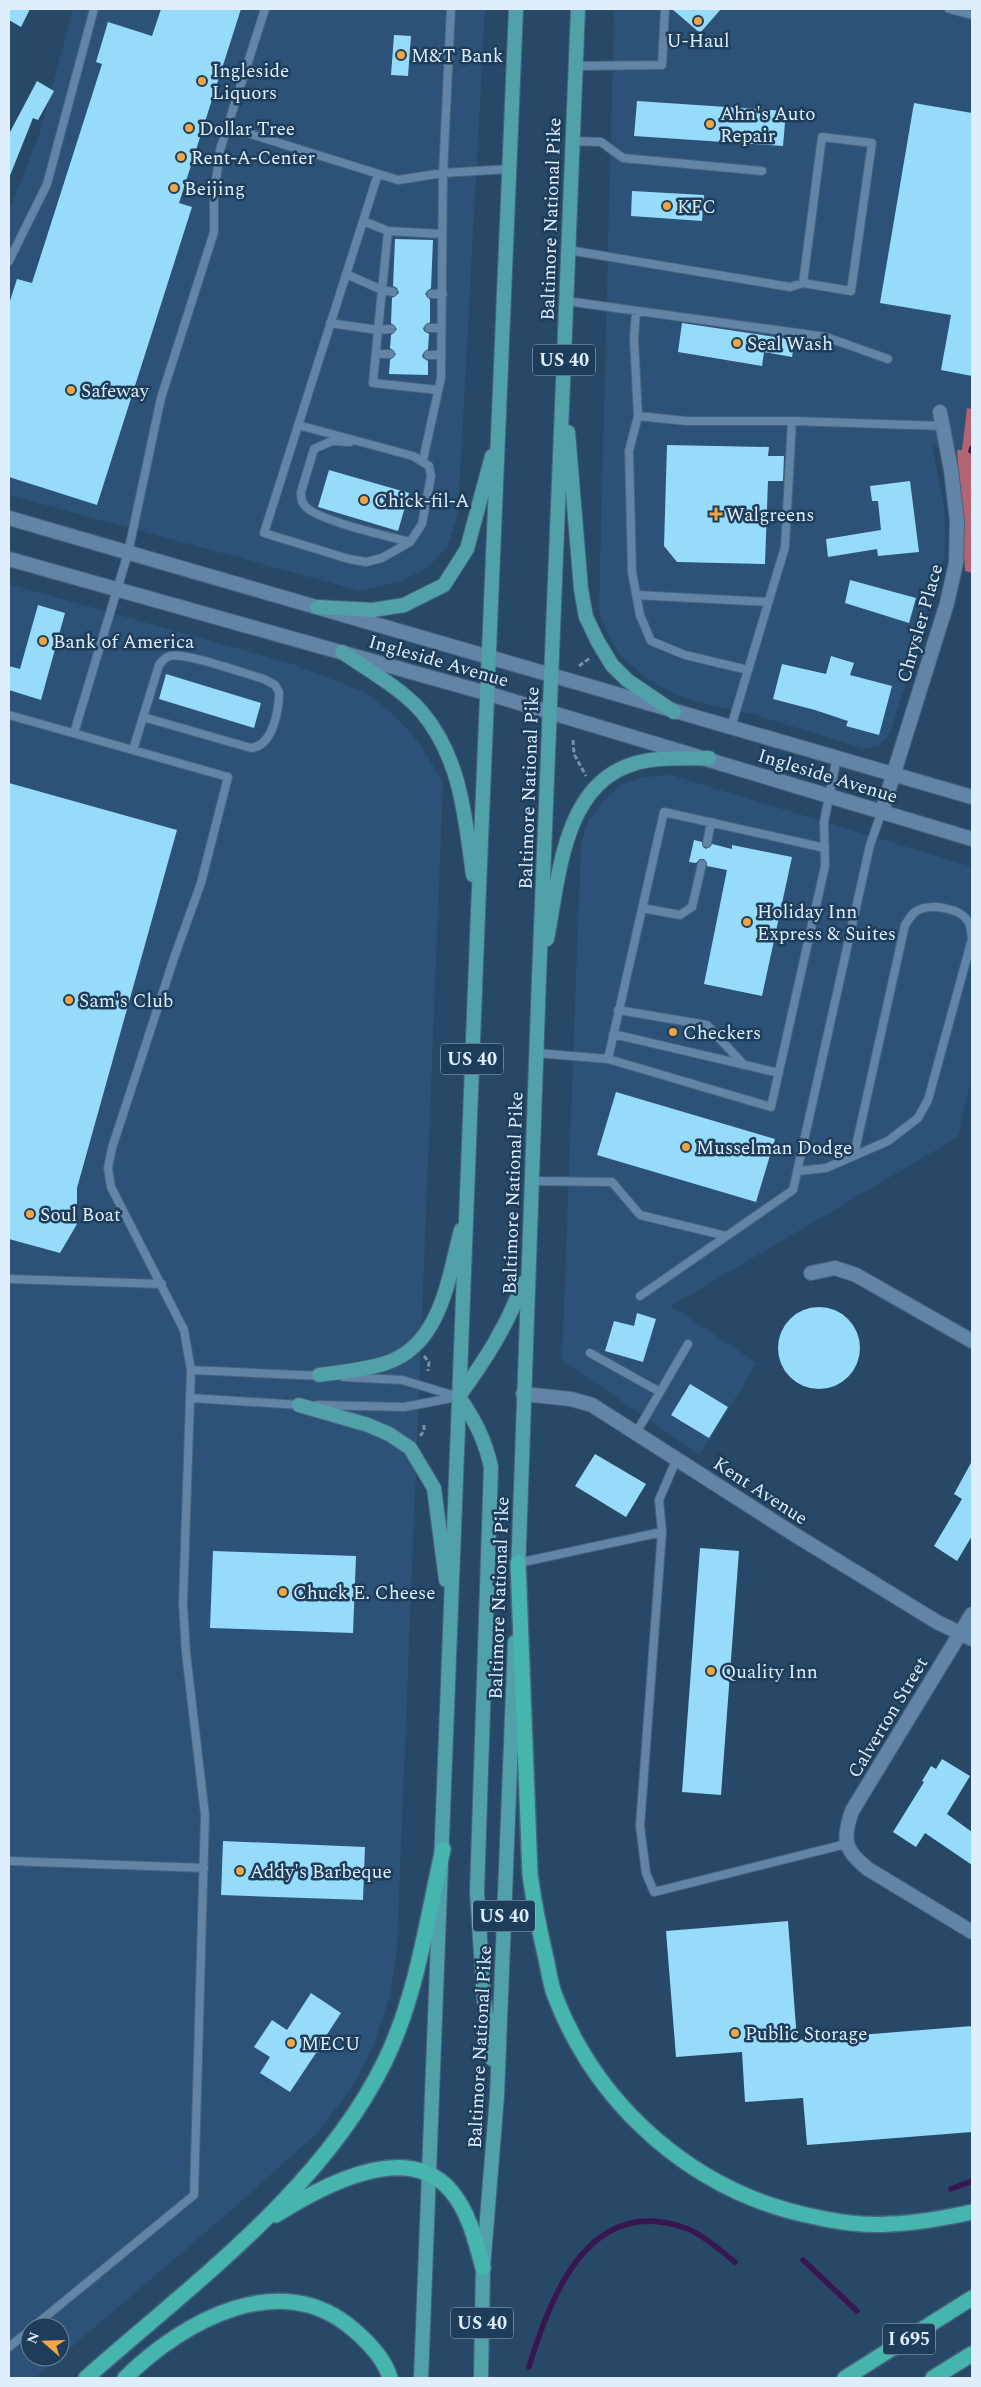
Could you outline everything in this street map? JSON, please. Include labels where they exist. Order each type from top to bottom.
[{"type":"highway","points":[[518,1563],[530,1874],[537,1920],[554,1996],[582,2051],[608,2088],[647,2134],[682,2161],[732,2191],[776,2209],[834,2221],[888,2225],[972,2212]]},
{"type":"highway","points":[[86,2378],[258,2226],[337,2140],[356,2113],[386,2060],[410,1995],[443,1849]]},
{"type":"highway","points":[[258,2226],[303,2198],[333,2183],[366,2172],[404,2167],[430,2174],[450,2189],[460,2204],[475,2238],[483,2268]]},
{"type":"highway","name":"I 695","points":[[845,2378],[972,2298]]},
{"type":"highway","points":[[125,2378],[154,2352],[182,2331],[218,2314],[250,2303],[283,2300],[313,2304],[341,2318],[375,2352],[390,2378]]},
{"type":"highway","name":"I 695","points":[[933,2378],[972,2354]]},
{"type":"main road","name":"US 40","points":[[421,2378],[443,1849],[486,693],[516,9]]},
{"type":"main road","name":"Baltimore National Pike","points":[[481,2378],[483,2268],[497,2096],[549,711],[578,9]]},
{"type":"main road","points":[[563,369],[581,589],[586,617],[598,642],[622,675],[674,712]]},
{"type":"main road","name":"Chrysler Place","points":[[882,811],[947,603],[956,563],[956,521],[951,470],[940,412]]},
{"type":"main road","points":[[317,607],[373,610],[404,605],[444,586],[467,549],[498,431]]},
{"type":"main road","name":"Ingleside Avenue","points":[[9,518],[972,797]]},
{"type":"main road","name":"Ingleside Avenue","points":[[9,559],[549,711],[972,839]]},
{"type":"main road","points":[[342,652],[397,690],[420,710],[436,732],[451,761],[462,796],[478,912]]},
{"type":"main road","points":[[539,978],[568,838],[575,815],[584,799],[596,785],[632,764],[657,759],[709,758]]},
{"type":"main road","points":[[319,1376],[385,1364],[405,1355],[422,1341],[432,1324],[442,1299],[467,1206]]},
{"type":"main road","points":[[811,1273],[835,1268],[856,1275],[972,1341]]},
{"type":"main road","points":[[497,2096],[484,2000],[477,1892],[492,1467],[486,1444],[474,1419],[459,1397],[487,1358],[509,1319],[528,1272]]},
{"type":"main road","name":"Kent Avenue","points":[[523,1394],[571,1399],[592,1405],[792,1533],[937,1622],[966,1636]]},
{"type":"main road","points":[[299,1405],[368,1425],[390,1434],[410,1448],[434,1488],[451,1619]]},
{"type":"main road","name":"Calverton Street","points":[[846,1844],[846,1828],[852,1812],[966,1636],[972,1614]]},
{"type":"main road","points":[[846,1844],[852,1856],[868,1869],[972,1932]]},
{"type":"lane","points":[[9,262],[47,184],[94,9]]},
{"type":"lane","points":[[74,733],[128,553],[161,398],[214,232],[220,150],[265,9]]},
{"type":"lane","points":[[423,460],[438,390],[441,355],[443,173],[451,9]]},
{"type":"lane","points":[[575,66],[662,65],[665,9]]},
{"type":"lane","points":[[949,9],[972,15]]},
{"type":"lane","points":[[228,127],[398,180],[443,173],[509,169]]},
{"type":"lane","points":[[568,250],[790,287],[803,283],[851,291],[872,143],[822,137],[803,283]]},
{"type":"lane","points":[[572,141],[601,142],[624,158],[762,171]]},
{"type":"lane","points":[[298,426],[370,443],[423,460],[429,466],[430,476],[422,524],[410,542],[382,558],[366,562],[349,559],[264,533],[378,174]]},
{"type":"lane","points":[[363,221],[388,232],[442,234]]},
{"type":"lane","points":[[388,232],[373,384],[438,390]]},
{"type":"lane","points":[[385,260],[394,260]]},
{"type":"lane","points":[[432,260],[442,261]]},
{"type":"lane","points":[[346,274],[382,290],[393,292]]},
{"type":"lane","points":[[431,294],[443,294]]},
{"type":"lane","points":[[566,300],[826,337],[888,359]]},
{"type":"lane","points":[[636,310],[634,339],[638,416],[629,451],[632,572],[640,615],[651,641],[685,655],[748,670]]},
{"type":"lane","points":[[330,323],[378,330],[391,329]]},
{"type":"lane","points":[[429,328],[441,328]]},
{"type":"lane","points":[[376,354],[390,354]]},
{"type":"lane","points":[[428,355],[441,355]]},
{"type":"lane","points":[[638,416],[686,421],[792,421],[942,426]]},
{"type":"lane","points":[[731,728],[785,547],[792,421]]},
{"type":"lane","points":[[370,443],[332,441],[314,449],[301,499],[304,505],[320,516],[410,542]]},
{"type":"lane","points":[[636,595],[768,602]]},
{"type":"lane","points":[[133,750],[159,665],[164,658],[171,655],[264,679],[275,685],[279,692],[269,738],[259,747],[243,746],[143,718]]},
{"type":"lane","points":[[9,715],[228,777],[201,883],[146,1042],[112,1148],[108,1168],[111,1187],[184,1330],[191,1370],[183,1603],[186,1653],[205,1815],[194,2195],[46,2317]]},
{"type":"lane","points":[[536,1053],[608,1059],[772,1107],[825,866],[824,822],[828,794],[837,757]]},
{"type":"lane","points":[[640,1296],[793,1190],[870,845],[882,811]]},
{"type":"lane","points":[[608,1059],[664,812],[825,848]]},
{"type":"lane","points":[[707,843],[711,822]]},
{"type":"lane","points":[[642,908],[680,915],[692,907],[702,864]]},
{"type":"lane","points":[[798,1171],[826,1168],[888,1141],[918,1118],[928,1100],[972,939],[969,922],[960,913],[939,908],[924,908],[915,912],[906,925],[854,1155]]},
{"type":"lane","points":[[618,1010],[707,1025],[744,1065]]},
{"type":"lane","points":[[613,1034],[779,1073]]},
{"type":"lane","points":[[532,1181],[612,1182],[640,1215],[726,1236]]},
{"type":"lane","points":[[9,1279],[162,1284]]},
{"type":"lane","points":[[636,1433],[688,1344]]},
{"type":"lane","points":[[590,1353],[660,1392]]},
{"type":"lane","points":[[191,1370],[402,1380],[459,1397]]},
{"type":"lane","points":[[190,1398],[299,1405],[404,1408],[459,1397]]},
{"type":"lane","points":[[677,1458],[659,1500],[662,1532],[640,1826],[646,1873],[654,1892],[846,1844]]},
{"type":"lane","points":[[518,1563],[662,1532]]},
{"type":"lane","points":[[9,1861],[204,1868]]},
{"type":"lane","points":[[9,2347],[20,2338]]},
{"type":"path","points":[[575,669],[590,658]]},
{"type":"path","points":[[573,740],[574,754],[586,776]]},
{"type":"path","points":[[421,1353],[429,1362],[428,1371]]},
{"type":"shaded area","points":[[73,9],[485,9],[458,513],[448,546],[426,569],[401,581],[361,591],[9,495],[9,211],[40,132]]},
{"type":"shaded area","points":[[614,9],[972,9],[972,409],[967,409],[962,451],[932,446],[945,511],[945,553],[890,734],[880,745],[865,749],[752,714],[694,701],[665,689],[641,674],[619,653],[606,631],[599,609]]},
{"type":"shaded area","points":[[967,408],[972,409],[972,573],[965,571],[957,450],[962,450]]},
{"type":"shaded area","points":[[9,584],[292,664],[365,692],[390,711],[411,733],[443,783],[397,1949],[390,1996],[372,2049],[361,2071],[345,2097],[315,2135],[227,2214],[70,2348],[70,2317],[20,2317],[20,2367],[48,2367],[35,2378],[9,2378]]},
{"type":"shaded area","points":[[671,775],[972,867],[972,1075],[958,1137],[671,1306],[757,1363],[700,1455],[562,1360],[581,843],[588,822],[602,802],[622,784],[644,777]]},
{"type":"building","points":[[9,9],[30,9],[21,27],[9,20]]},
{"type":"building","name":"Safeway","points":[[161,9],[241,9],[179,203],[192,207],[97,505],[9,477],[9,304],[17,279],[32,283],[102,64],[96,62],[108,22],[152,36]]},
{"type":"building","name":"U-Haul","points":[[672,9],[721,9],[700,33]]},
{"type":"building","name":"M&T Bank","points":[[394,35],[411,36],[408,76],[391,75]]},
{"type":"building","points":[[37,81],[54,91],[38,120],[33,118],[9,178],[9,134]]},
{"type":"building","name":"Ahn's Auto Repair","points":[[637,101],[786,111],[783,146],[634,136]]},
{"type":"building","points":[[914,103],[972,113],[972,376],[941,370],[951,315],[880,303]]},
{"type":"building","name":"KFC","points":[[632,191],[704,195],[702,221],[631,216]]},
{"type":"building","points":[[395,239],[433,240],[431,288],[425,294],[430,300],[430,322],[423,328],[429,334],[428,349],[422,355],[428,361],[428,375],[389,374],[390,360],[396,354],[390,348],[391,335],[397,329],[391,323],[392,298],[399,293],[397,288],[393,286]]},
{"type":"building","name":"Seal Wash","points":[[682,323],[795,340],[792,357],[764,352],[762,366],[678,352]]},
{"type":"building","name":"Walgreens","points":[[667,445],[769,447],[768,456],[784,456],[783,481],[768,481],[765,564],[677,562],[664,546]]},
{"type":"building","name":"Chick-fil-A","points":[[329,470],[409,493],[398,531],[318,507]]},
{"type":"building","points":[[910,481],[919,552],[878,556],[877,549],[828,557],[826,539],[881,530],[878,501],[872,501],[870,486]]},
{"type":"building","points":[[850,580],[916,598],[909,623],[845,603]]},
{"type":"building","name":"Bank of America","points":[[38,605],[65,613],[41,700],[9,690],[9,666],[20,669]]},
{"type":"building","points":[[831,656],[854,663],[850,675],[892,686],[879,735],[846,726],[848,721],[773,699],[782,664],[826,674]]},
{"type":"building","points":[[166,674],[261,703],[254,728],[159,699]]},
{"type":"building","name":"Sam's Club","points":[[9,783],[177,830],[77,1188],[77,1224],[60,1253],[9,1239]]},
{"type":"building","name":"Holiday Inn Express & Suites","points":[[694,840],[702,842],[703,847],[706,849],[712,844],[732,849],[732,845],[792,857],[762,996],[704,984],[727,870],[707,866],[704,859],[700,859],[696,863],[689,862]]},
{"type":"building","name":"Musselman Dodge","points":[[616,1092],[775,1139],[756,1202],[597,1155]]},
{"type":"building","points":[[819,1307],[835,1310],[848,1319],[857,1332],[860,1348],[857,1364],[848,1377],[835,1386],[819,1389],[803,1386],[790,1377],[781,1364],[778,1348],[781,1332],[790,1319],[803,1310]]},
{"type":"building","points":[[637,1313],[656,1319],[643,1362],[605,1351],[614,1321],[634,1326]]},
{"type":"building","points":[[690,1384],[728,1407],[709,1438],[671,1415]]},
{"type":"building","points":[[595,1454],[646,1484],[626,1517],[575,1486]]},
{"type":"building","points":[[972,1461],[972,1536],[957,1561],[934,1546],[962,1499],[954,1494]]},
{"type":"building","name":"Quality Inn","points":[[700,1548],[739,1551],[721,1795],[682,1792]]},
{"type":"building","name":"Chuck E. Cheese","points":[[213,1551],[356,1556],[353,1633],[210,1628]]},
{"type":"building","points":[[942,1759],[970,1776],[947,1814],[972,1832],[972,1865],[925,1833],[916,1847],[893,1832],[924,1782],[922,1781],[931,1766],[936,1769]]},
{"type":"building","points":[[223,1841],[365,1847],[363,1900],[221,1895]]},
{"type":"building","name":"Public Storage","points":[[788,1921],[797,2040],[972,2026],[972,2132],[807,2145],[803,2098],[745,2102],[742,2052],[676,2057],[666,1931]]},
{"type":"building","name":"MECU","points":[[311,1993],[341,2013],[324,2039],[327,2050],[316,2053],[290,2092],[260,2073],[270,2057],[254,2047],[272,2020],[287,2030]]},
{"type":"waterway","points":[[951,2189],[972,2181]]},
{"type":"waterway","points":[[529,2367],[549,2309],[563,2281],[580,2256],[601,2237],[625,2225],[654,2221],[694,2232],[713,2244],[735,2262]]},
{"type":"waterway","points":[[803,2260],[857,2311]]},
{"type":"place","name":"U-Haul","points":[[698,21]]},
{"type":"place","name":"M&T Bank","points":[[401,55]]},
{"type":"place","name":"Ingleside Liquors","points":[[202,81]]},
{"type":"place","name":"Ahn's Auto Repair","points":[[710,124]]},
{"type":"place","name":"Dollar Tree","points":[[189,128]]},
{"type":"place","name":"Rent-A-Center","points":[[181,157]]},
{"type":"place","name":"Beijing","points":[[174,188]]},
{"type":"place","name":"KFC","points":[[667,206]]},
{"type":"place","name":"Seal Wash","points":[[737,343]]},
{"type":"place","name":"Safeway","points":[[71,390]]},
{"type":"place","name":"Chick-fil-A","points":[[364,500]]},
{"type":"place","name":"Walgreens","points":[[716,514]]},
{"type":"place","name":"Bank of America","points":[[43,641]]},
{"type":"place","name":"Holiday Inn Express & Suites","points":[[747,922]]},
{"type":"place","name":"Sam's Club","points":[[69,1000]]},
{"type":"place","name":"Checkers","points":[[673,1032]]},
{"type":"place","name":"Musselman Dodge","points":[[686,1147]]},
{"type":"place","name":"Soul Boat","points":[[30,1214]]},
{"type":"place","name":"Chuck E. Cheese","points":[[283,1592]]},
{"type":"place","name":"Quality Inn","points":[[711,1671]]},
{"type":"place","name":"Addy's Barbeque","points":[[240,1871]]},
{"type":"place","name":"Public Storage","points":[[735,2033]]},
{"type":"place","name":"MECU","points":[[291,2043]]}]
